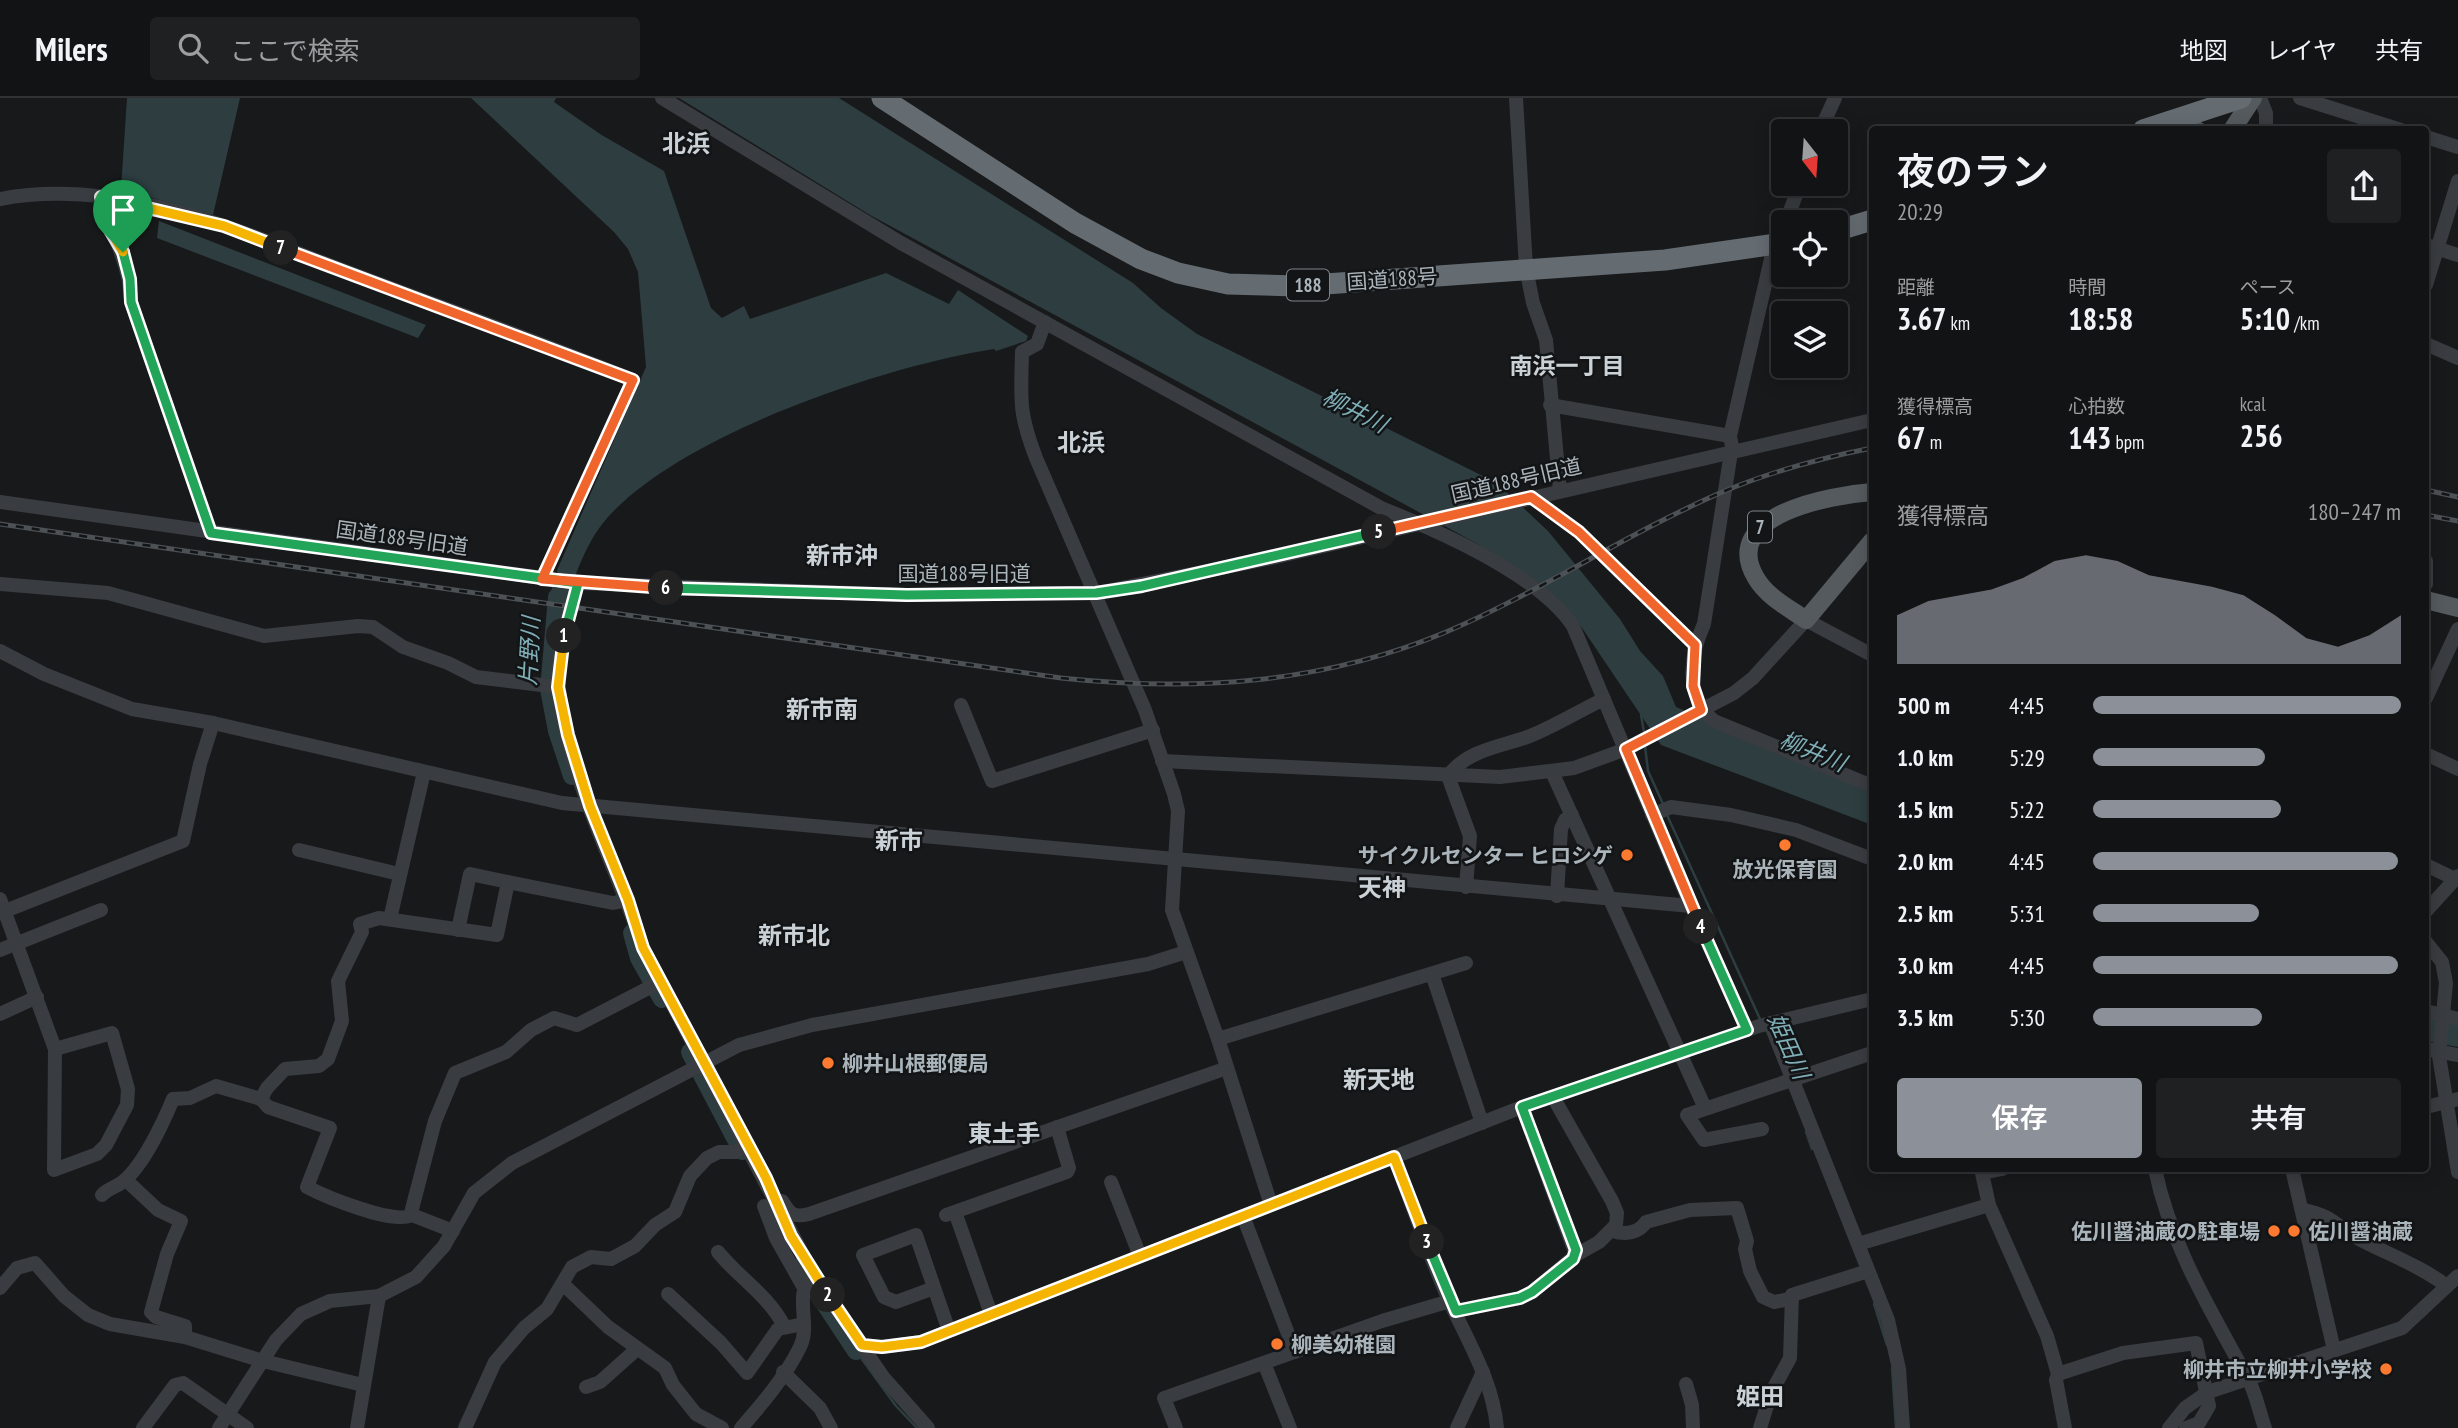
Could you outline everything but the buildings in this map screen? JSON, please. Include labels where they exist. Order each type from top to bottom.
[{"type":"highway","name":"国道188号","points":[[882,98],[1086,229],[1141,259],[1203,280],[1269,287],[1665,260],[1771,241]]},
{"type":"highway","points":[[2155,126],[2241,98]]},
{"type":"highway","points":[[1848,227],[1869,221]]},
{"type":"main road","points":[[2235,126],[2253,98]]},
{"type":"main road","points":[[2174,120],[2188,126]]},
{"type":"main road","name":"7","points":[[1806,620],[1781,603],[1757,580],[1750,566],[1754,537],[1762,525],[1785,512],[1824,499],[1869,492]]},
{"type":"main road","points":[[1806,620],[1869,545]]},
{"type":"main road","points":[[2429,601],[2458,608]]},
{"type":"street","points":[[662,98],[901,243],[1381,508],[1424,522],[1529,580],[1565,613],[1626,749],[1691,906],[1790,1079],[1837,1187],[1895,1345],[1903,1428]]},
{"type":"street","points":[[1517,98],[1526,268],[1533,303],[1546,340],[1560,491]]},
{"type":"street","points":[[1825,119],[1835,98]]},
{"type":"street","points":[[2260,98],[2266,113],[2266,126]]},
{"type":"street","points":[[2300,98],[2388,126]]},
{"type":"street","points":[[2429,138],[2458,147]]},
{"type":"street","points":[[2458,181],[2431,247],[2458,255]]},
{"type":"street","points":[[0,199],[29,195],[101,197],[224,226],[633,380],[544,579]]},
{"type":"street","points":[[101,197],[110,230],[123,252],[130,279],[131,302],[211,533]]},
{"type":"street","points":[[1697,711],[1693,686],[1695,645],[1704,624],[1730,453],[1730,436],[1771,274]]},
{"type":"street","points":[[1045,322],[1037,344],[1022,352],[1020,404],[1028,438],[1153,730],[1178,811],[1172,911],[1218,1039],[1271,1205]]},
{"type":"street","points":[[2429,345],[2458,358]]},
{"type":"street","points":[[1550,405],[1730,436]]},
{"type":"street","name":"国道188号旧道","points":[[0,502],[574,583],[907,595],[1096,593],[1167,581],[1869,421]]},
{"type":"street","points":[[1528,498],[1579,532],[1695,645]]},
{"type":"street","points":[[574,583],[553,687],[585,806],[643,948],[703,1063],[741,1149],[769,1186],[808,1280],[801,1346],[741,1428]]},
{"type":"street","points":[[0,584],[108,593],[264,636],[373,627],[403,647],[448,663],[476,677],[553,687]]},
{"type":"street","points":[[1162,761],[1500,778],[1552,772],[1626,749],[1734,693],[1754,678],[1806,620],[1869,653]]},
{"type":"street","points":[[2429,692],[2458,629]]},
{"type":"street","points":[[0,651],[44,674],[132,709],[213,723],[585,806],[1610,901],[1691,906]]},
{"type":"street","points":[[1448,776],[1458,763],[1467,758],[1531,735],[1604,699]]},
{"type":"street","points":[[961,705],[992,782],[1153,730]]},
{"type":"street","points":[[1697,711],[1714,721],[1869,785]]},
{"type":"street","points":[[55,1049],[111,1033],[128,1098],[106,1145],[97,1154],[54,1170],[55,1049],[2,905],[183,841],[200,764],[213,723]]},
{"type":"street","points":[[2429,755],[2458,769]]},
{"type":"street","points":[[390,919],[424,772]]},
{"type":"street","points":[[1552,772],[1705,1108]]},
{"type":"street","points":[[1448,776],[1470,836],[1466,887]]},
{"type":"street","points":[[1653,814],[1671,807],[1796,830],[1869,858]]},
{"type":"street","points":[[1557,896],[1561,829],[1572,816]]},
{"type":"street","points":[[299,850],[399,874]]},
{"type":"street","points":[[2429,866],[2457,877],[2429,908]]},
{"type":"street","points":[[458,930],[470,874],[624,901]]},
{"type":"street","points":[[261,1099],[267,1088],[285,1069],[318,1066],[328,1059],[342,1021],[338,981],[362,932],[360,924],[370,919],[390,919],[497,934],[508,882]]},
{"type":"street","points":[[0,950],[100,910]]},
{"type":"street","points":[[2429,946],[2442,962],[2446,983],[2449,1019],[2435,1050],[2452,1100],[2458,1172]]},
{"type":"street","points":[[219,1428],[290,1324],[312,1306],[330,1301],[379,1296],[416,1277],[433,1261],[474,1193],[512,1163],[739,1045],[786,1031],[1148,964],[1186,952]]},
{"type":"street","points":[[1218,1039],[1466,963]]},
{"type":"street","points":[[1432,974],[1482,1123]]},
{"type":"street","points":[[102,1195],[126,1180],[157,1136],[173,1099],[190,1098],[216,1086],[261,1099],[268,1107],[330,1128],[307,1187],[332,1200],[353,1204],[381,1215],[406,1219],[412,1215],[435,1121],[455,1073],[506,1052],[543,1022],[554,1018],[577,1025],[660,982]]},
{"type":"street","points":[[0,1014],[37,997]]},
{"type":"street","points":[[862,1345],[901,1346],[949,1331],[1522,1107],[1761,1026],[1869,1000]]},
{"type":"street","points":[[2429,1012],[2449,1019]]},
{"type":"street","points":[[2435,1050],[2458,1055]]},
{"type":"street","points":[[1762,1129],[1703,1140],[1687,1115],[1869,1054]]},
{"type":"street","points":[[769,1186],[776,1189],[789,1214],[797,1217],[1227,1068]]},
{"type":"street","points":[[1176,1428],[1164,1398],[1294,1352],[1453,1306],[1520,1298],[1546,1282],[1576,1255],[1613,1231],[1617,1217],[1612,1200],[1553,1097]]},
{"type":"street","points":[[2429,1106],[2452,1100]]},
{"type":"street","points":[[1522,1107],[1576,1255]]},
{"type":"street","points":[[991,1314],[951,1214],[1067,1172],[1069,1168],[1057,1127]]},
{"type":"street","points":[[465,1428],[495,1362],[524,1328],[547,1309],[564,1285],[572,1267],[582,1259],[611,1259],[635,1246],[654,1225],[675,1212],[690,1176],[707,1158],[719,1152],[741,1149]]},
{"type":"street","points":[[1394,1157],[1453,1306],[1483,1372],[1497,1428]]},
{"type":"street","points":[[1987,1172],[1982,1173],[1989,1205],[2047,1336],[2058,1374],[2056,1380],[2065,1428]]},
{"type":"street","points":[[2156,1172],[2169,1222],[2186,1265],[2248,1378],[2265,1428]]},
{"type":"street","points":[[2293,1172],[2304,1210],[2334,1350]]},
{"type":"street","points":[[126,1180],[158,1210],[181,1221],[167,1254],[151,1312],[156,1317],[185,1326],[185,1337]]},
{"type":"street","points":[[1111,1182],[1140,1256]]},
{"type":"street","points":[[1858,1244],[1989,1205]]},
{"type":"street","points":[[764,1206],[776,1238],[862,1345],[883,1377],[928,1428]]},
{"type":"street","points":[[1613,1231],[1625,1234],[1642,1228],[1646,1222],[1690,1210],[1737,1208],[1747,1241],[1745,1249],[1750,1271],[1763,1297],[1774,1302],[1790,1299],[1795,1293],[1868,1271]]},
{"type":"street","points":[[2169,1428],[2185,1408],[2208,1392],[2402,1328],[2453,1281],[2360,1240],[2330,1217],[2304,1210]]},
{"type":"street","points":[[412,1215],[453,1231]]},
{"type":"street","points":[[1243,1216],[1294,1352]]},
{"type":"street","points":[[934,1288],[895,1302],[884,1297],[863,1255],[916,1236],[949,1331]]},
{"type":"street","points":[[718,1252],[733,1271],[765,1297],[784,1326]]},
{"type":"street","points":[[0,1288],[17,1268],[35,1263],[64,1296],[88,1315],[130,1329],[185,1337],[263,1361],[363,1385]]},
{"type":"street","points":[[564,1285],[608,1327],[665,1368],[673,1385],[696,1415],[722,1428]]},
{"type":"street","points":[[668,1294],[721,1343],[747,1373],[763,1346],[784,1326],[804,1324]]},
{"type":"street","points":[[357,1428],[379,1296]]},
{"type":"street","points":[[1760,1428],[1769,1400],[1790,1358],[1790,1299]]},
{"type":"street","points":[[2058,1374],[2123,1353],[2191,1342],[2199,1346],[2208,1406],[2199,1423],[2186,1428]]},
{"type":"street","points":[[586,1387],[600,1382],[637,1349]]},
{"type":"street","points":[[1264,1363],[1290,1428]]},
{"type":"street","points":[[783,1371],[820,1408],[831,1428]]},
{"type":"street","points":[[1457,1428],[1483,1372]]},
{"type":"street","points":[[143,1428],[176,1385],[183,1383],[247,1428]]},
{"type":"street","points":[[1686,1384],[1692,1405],[1693,1428]]},
{"type":"shaded area","points":[[127,98],[240,98],[213,215],[121,189]]},
{"type":"shaded area","points":[[471,98],[556,98],[554,102],[600,134],[664,171],[711,308],[722,318],[744,306],[750,319],[886,273],[949,304],[958,290],[1028,336],[1026,341],[996,351],[994,349],[949,358],[898,371],[843,388],[788,408],[684,458],[642,487],[608,517],[585,552],[560,618],[548,620],[550,595],[558,568],[646,367],[638,272],[628,249],[614,232]]},
{"type":"shaded area","points":[[679,98],[839,98],[1133,283],[1161,308],[1197,334],[1497,483],[1548,531],[1620,619],[1640,651],[1663,676],[1676,707],[1869,790],[1869,824],[1661,745],[1576,619],[1533,578],[1476,543],[870,215]]},
{"type":"shaded area","points":[[159,221],[426,325],[418,338],[157,238]]},
{"type":"shaded area","points":[[2429,1018],[2458,1023],[2458,1047],[2429,1042]]},
{"type":"waterway","name":"片野川","points":[[557,597],[549,689],[557,731],[572,776]]},
{"type":"waterway","name":"姫田川","points":[[1641,715],[1644,732]]},
{"type":"waterway","name":"姫田川","points":[[1645,746],[1648,771],[1664,806]]},
{"type":"waterway","name":"姫田川","points":[[1667,815],[1760,1019]]},
{"type":"waterway","name":"片野川","points":[[632,933],[639,958],[662,999]]},
{"type":"waterway","name":"片野川","points":[[690,1052],[742,1151]]},
{"type":"waterway","name":"姫田川","points":[[1806,1132],[1812,1149]]},
{"type":"waterway","name":"片野川","points":[[800,1266],[856,1351]]},
{"type":"waterway","name":"姫田川","points":[[1874,1304],[1887,1345]]},
{"type":"waterway","name":"片野川","points":[[856,1351],[896,1406],[917,1428]]},
{"type":"waterway","name":"姫田川","points":[[1892,1368],[1896,1428]]},
{"type":"railway","points":[[0,524],[1061,678],[1159,684],[1208,683],[1304,673],[1399,649],[1481,616],[1651,526],[1720,493],[1795,466],[1869,449]]},
{"type":"railway","points":[[2429,491],[2458,497]]},
{"type":"railway","points":[[2429,516],[2458,521]]},
{"type":"place","name":"放光保育園","points":[[1785,845]]},
{"type":"place","name":"サイクルセンター ヒロシゲ","points":[[1627,855]]},
{"type":"place","name":"柳井山根郵便局","points":[[828,1063]]},
{"type":"place","name":"佐川醤油蔵の駐車場","points":[[2274,1231]]},
{"type":"place","name":"佐川醤油蔵","points":[[2294,1231]]},
{"type":"place","name":"柳美幼稚園","points":[[1277,1344]]},
{"type":"place","name":"柳井市立柳井小学校","points":[[2386,1369]]},
{"type":"district","name":"北浜","points":[[686,143]]},
{"type":"district","name":"南浜一丁目","points":[[1567,365]]},
{"type":"district","name":"北浜","points":[[1081,442]]},
{"type":"district","name":"新市沖","points":[[842,555]]},
{"type":"district","name":"新市南","points":[[822,709]]},
{"type":"district","name":"新市","points":[[899,840]]},
{"type":"district","name":"天神","points":[[1382,887]]},
{"type":"district","name":"新市北","points":[[794,935]]},
{"type":"district","name":"新天地","points":[[1379,1079]]},
{"type":"district","name":"東土手","points":[[1004,1133]]},
{"type":"district","name":"姫田","points":[[1760,1396]]},
{"type":"route","points":[[123,252],[110,230],[101,197],[117,198],[224,226],[633,380],[542,579],[578,583],[655,588],[907,595],[1096,593],[1204,573],[1531,497],[1579,532],[1695,645],[1693,686],[1701,710],[1626,749],[1691,906],[1747,1030],[1522,1107],[1576,1255],[1546,1282],[1520,1298],[1492,1301],[1456,1311],[1394,1157],[921,1342],[882,1347],[862,1345],[813,1274],[791,1236],[766,1178],[643,948],[628,900],[590,806],[574,760],[558,687],[561,653],[578,583],[546,579],[542,579],[211,533],[131,302],[130,279],[123,252]]},
{"type":"water label","name":"柳井川","points":[[1355,410]]},
{"type":"water label","name":"柳井川","points":[[1813,751]]}]
